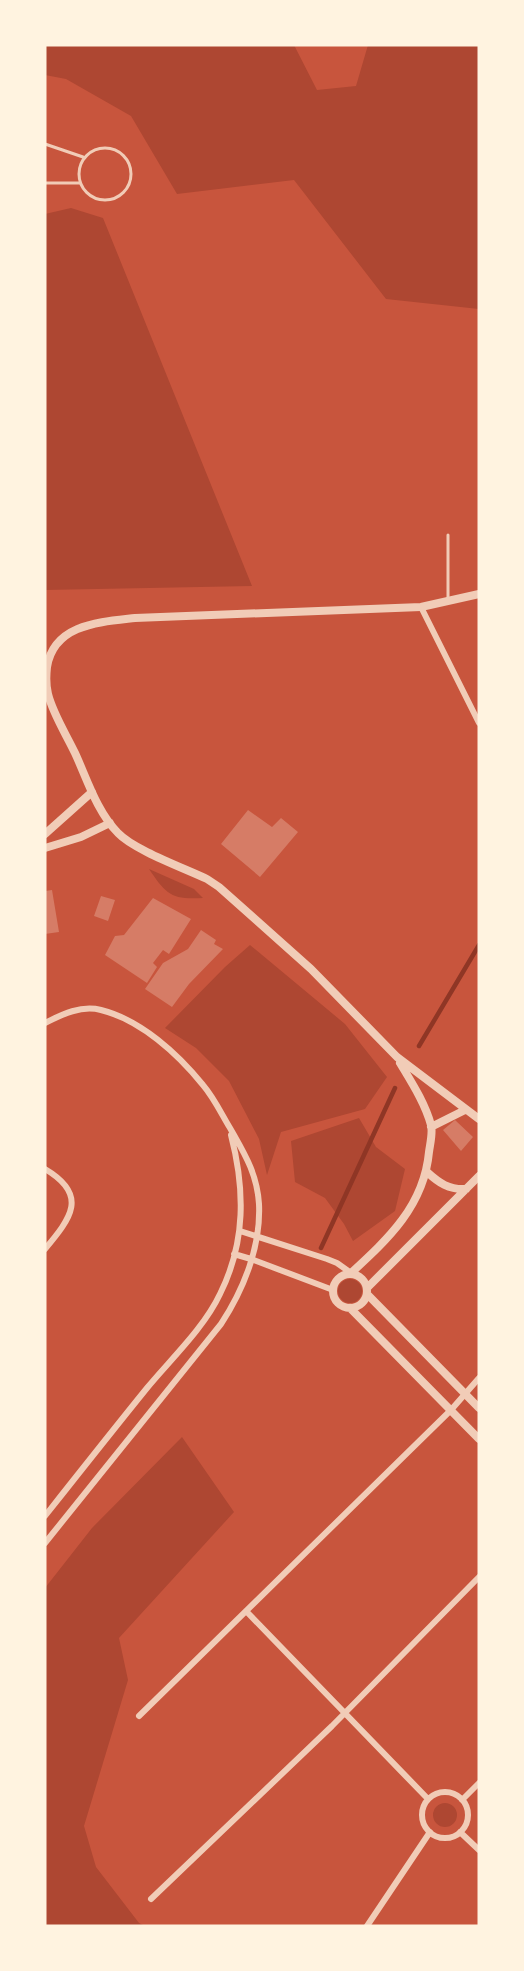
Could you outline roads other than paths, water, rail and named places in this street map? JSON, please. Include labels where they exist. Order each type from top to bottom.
[{"type":"street","points":[[479,594],[421,608],[135,618],[92,623],[73,630],[61,639],[51,653],[46,675],[48,694],[92,792],[110,824],[130,844],[207,879],[219,887],[311,969],[397,1057],[479,1119]]},
{"type":"street","points":[[421,608],[479,723]]},
{"type":"street","points":[[45,834],[92,792]]},
{"type":"street","points":[[45,848],[81,837],[110,824]]},
{"type":"street","points":[[45,1023],[66,1012],[84,1009],[101,1010],[125,1019],[172,1052],[203,1085],[244,1151],[253,1172],[259,1203],[257,1236],[251,1259],[239,1292],[221,1324],[45,1543]]},
{"type":"street","points":[[397,1057],[422,1100],[431,1127],[427,1172],[403,1219],[386,1241],[351,1273],[336,1280],[333,1290],[335,1300],[350,1308],[479,1439]]},
{"type":"street","points":[[431,1127],[465,1110]]},
{"type":"street","points":[[45,1516],[197,1328],[220,1295],[240,1231],[242,1193],[230,1128]]},
{"type":"street","points":[[45,1169],[63,1183],[70,1194],[72,1204],[70,1214],[45,1249]]},
{"type":"street","points":[[427,1172],[446,1187],[456,1190],[466,1189]]},
{"type":"street","points":[[350,1308],[361,1304],[367,1291],[479,1176]]},
{"type":"street","points":[[240,1231],[327,1258],[362,1278],[367,1291],[479,1408]]},
{"type":"street","points":[[234,1254],[333,1290]]},
{"type":"street","points":[[139,1716],[451,1410],[479,1378]]},
{"type":"street","points":[[151,1899],[345,1713],[479,1577]]},
{"type":"street","points":[[246,1611],[428,1799]]},
{"type":"street","points":[[462,1800],[479,1783]]},
{"type":"street","points":[[445,1791],[455,1794],[462,1800],[467,1807],[468,1816],[466,1825],[460,1832],[445,1838],[430,1832],[424,1825],[423,1806],[436,1793],[445,1791]]},
{"type":"street","points":[[367,1926],[430,1832]]},
{"type":"street","points":[[460,1832],[479,1850]]},
{"type":"lane","points":[[45,144],[83,158]]},
{"type":"lane","points":[[103,147],[119,152],[130,165],[130,181],[122,195],[106,201],[90,196],[80,183],[79,167],[83,158],[95,149],[103,147]]},
{"type":"lane","points":[[45,183],[80,183]]},
{"type":"lane","points":[[448,536],[448,601]]},
{"type":"waterway","points":[[419,1046],[479,945]]},
{"type":"waterway","points":[[321,1248],[395,1088]]}]
